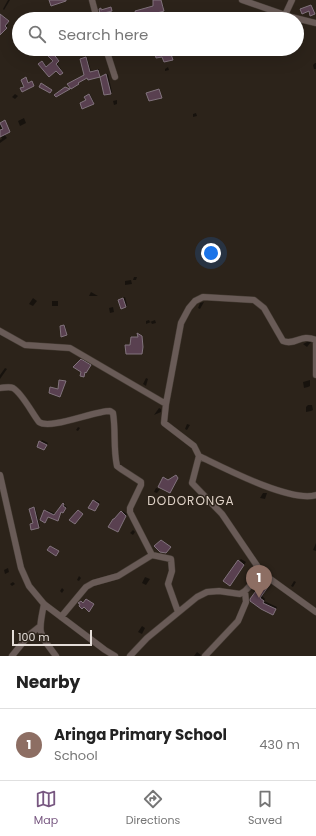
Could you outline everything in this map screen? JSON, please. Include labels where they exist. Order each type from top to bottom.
[{"type":"street","points":[[92,0],[95,12]]},
{"type":"street","points":[[242,0],[276,12]]},
{"type":"street","points":[[286,12],[292,0]]},
{"type":"street","points":[[304,20],[316,23]]},
{"type":"street","points":[[108,56],[115,77]]},
{"type":"street","points":[[316,375],[316,342],[305,337],[288,343],[282,341],[264,308],[254,300],[204,297],[195,301],[181,323],[166,404],[164,423],[194,446],[199,456],[271,489],[309,497],[316,495]]},
{"type":"street","points":[[0,332],[25,345],[70,348],[166,404]]},
{"type":"street","points":[[0,388],[14,388],[42,424],[59,423],[98,412],[110,411],[113,413],[113,436],[117,466],[120,470],[141,482],[130,508],[131,515],[152,555]]},
{"type":"street","points":[[199,456],[192,483],[222,514],[262,573],[316,612]]},
{"type":"street","points":[[0,475],[21,568],[29,586],[44,604],[115,656]]},
{"type":"street","points":[[61,617],[86,587],[93,583],[118,576],[152,555],[171,559],[172,571],[168,584],[178,612]]},
{"type":"street","points":[[130,656],[147,638],[198,597],[207,592],[219,591],[240,594],[245,591],[262,573]]},
{"type":"street","points":[[205,656],[238,621],[246,602],[245,591]]},
{"type":"street","points":[[44,604],[39,627],[41,636],[56,656]]},
{"type":"street","points":[[12,656],[28,635],[39,627]]},
{"type":"building","points":[[49,0],[66,0],[66,1],[51,6]]},
{"type":"building","points":[[153,0],[161,0],[164,11],[135,12],[135,11],[153,6]]},
{"type":"building","points":[[311,5],[315,14],[310,16],[309,11],[304,13],[301,12],[300,9]]},
{"type":"building","points":[[111,7],[112,11],[100,12],[99,9],[101,8],[101,10]]},
{"type":"building","points":[[0,14],[9,21],[5,26],[7,28],[0,35]]},
{"type":"building","points":[[48,56],[55,56],[59,61],[56,64],[63,73],[60,75],[56,71],[49,77],[38,64],[42,61],[46,67],[53,61]]},
{"type":"building","points":[[156,56],[172,56],[173,60],[164,62],[162,57],[156,58]]},
{"type":"building","points":[[86,57],[90,72],[98,70],[100,77],[88,80],[87,78],[71,89],[67,84],[84,75],[80,59]]},
{"type":"building","points":[[106,74],[111,94],[104,95],[100,77]]},
{"type":"building","points":[[26,77],[28,83],[32,81],[34,86],[22,92],[20,88],[24,87],[21,80]]},
{"type":"building","points":[[41,83],[52,90],[50,93],[39,87]]},
{"type":"building","points":[[65,87],[70,89],[56,97],[54,95]]},
{"type":"building","points":[[159,89],[162,98],[149,101],[146,93]]},
{"type":"building","points":[[89,94],[94,104],[82,109],[80,103],[86,100],[84,97]]},
{"type":"building","points":[[5,120],[10,132],[0,137],[0,130],[3,129],[0,123]]},
{"type":"building","points":[[123,298],[126,307],[121,309],[118,300]]},
{"type":"building","points":[[64,325],[67,335],[61,337],[60,326]]},
{"type":"building","points":[[137,333],[142,336],[142,354],[126,354],[125,345],[130,345],[131,337],[138,337]]},
{"type":"building","points":[[81,359],[91,365],[86,373],[85,372],[84,377],[80,376],[81,372],[73,367]]},
{"type":"building","points":[[59,380],[66,381],[60,397],[49,393],[50,387],[58,389]]},
{"type":"building","points":[[39,441],[47,445],[44,450],[37,447]]},
{"type":"building","points":[[176,475],[178,478],[170,493],[158,487],[163,477],[168,480]]},
{"type":"building","points":[[93,500],[99,504],[95,511],[88,508]]},
{"type":"building","points":[[63,503],[63,506],[66,508],[63,513],[61,512],[58,521],[48,517],[45,523],[40,520],[44,510],[54,515]]},
{"type":"building","points":[[34,507],[39,528],[31,530],[30,524],[33,523],[29,509]]},
{"type":"building","points":[[78,510],[83,514],[75,524],[69,520]]},
{"type":"building","points":[[121,511],[126,516],[118,532],[108,527]]},
{"type":"building","points":[[161,540],[171,547],[166,553],[160,552],[154,546]]},
{"type":"building","points":[[50,546],[59,551],[56,556],[47,550]]},
{"type":"building","points":[[238,560],[244,565],[230,586],[223,581]]},
{"type":"building","points":[[264,580],[270,584],[260,598],[264,601],[263,603],[276,609],[273,615],[250,601]]},
{"type":"building","points":[[86,599],[94,604],[89,612],[84,607],[82,609],[78,603],[81,601],[83,603]]},
{"type":"place","name":"Aringa Primary School","points":[[259,598]]},
{"type":"district","name":"DODORONGA","points":[[191,500]]}]
